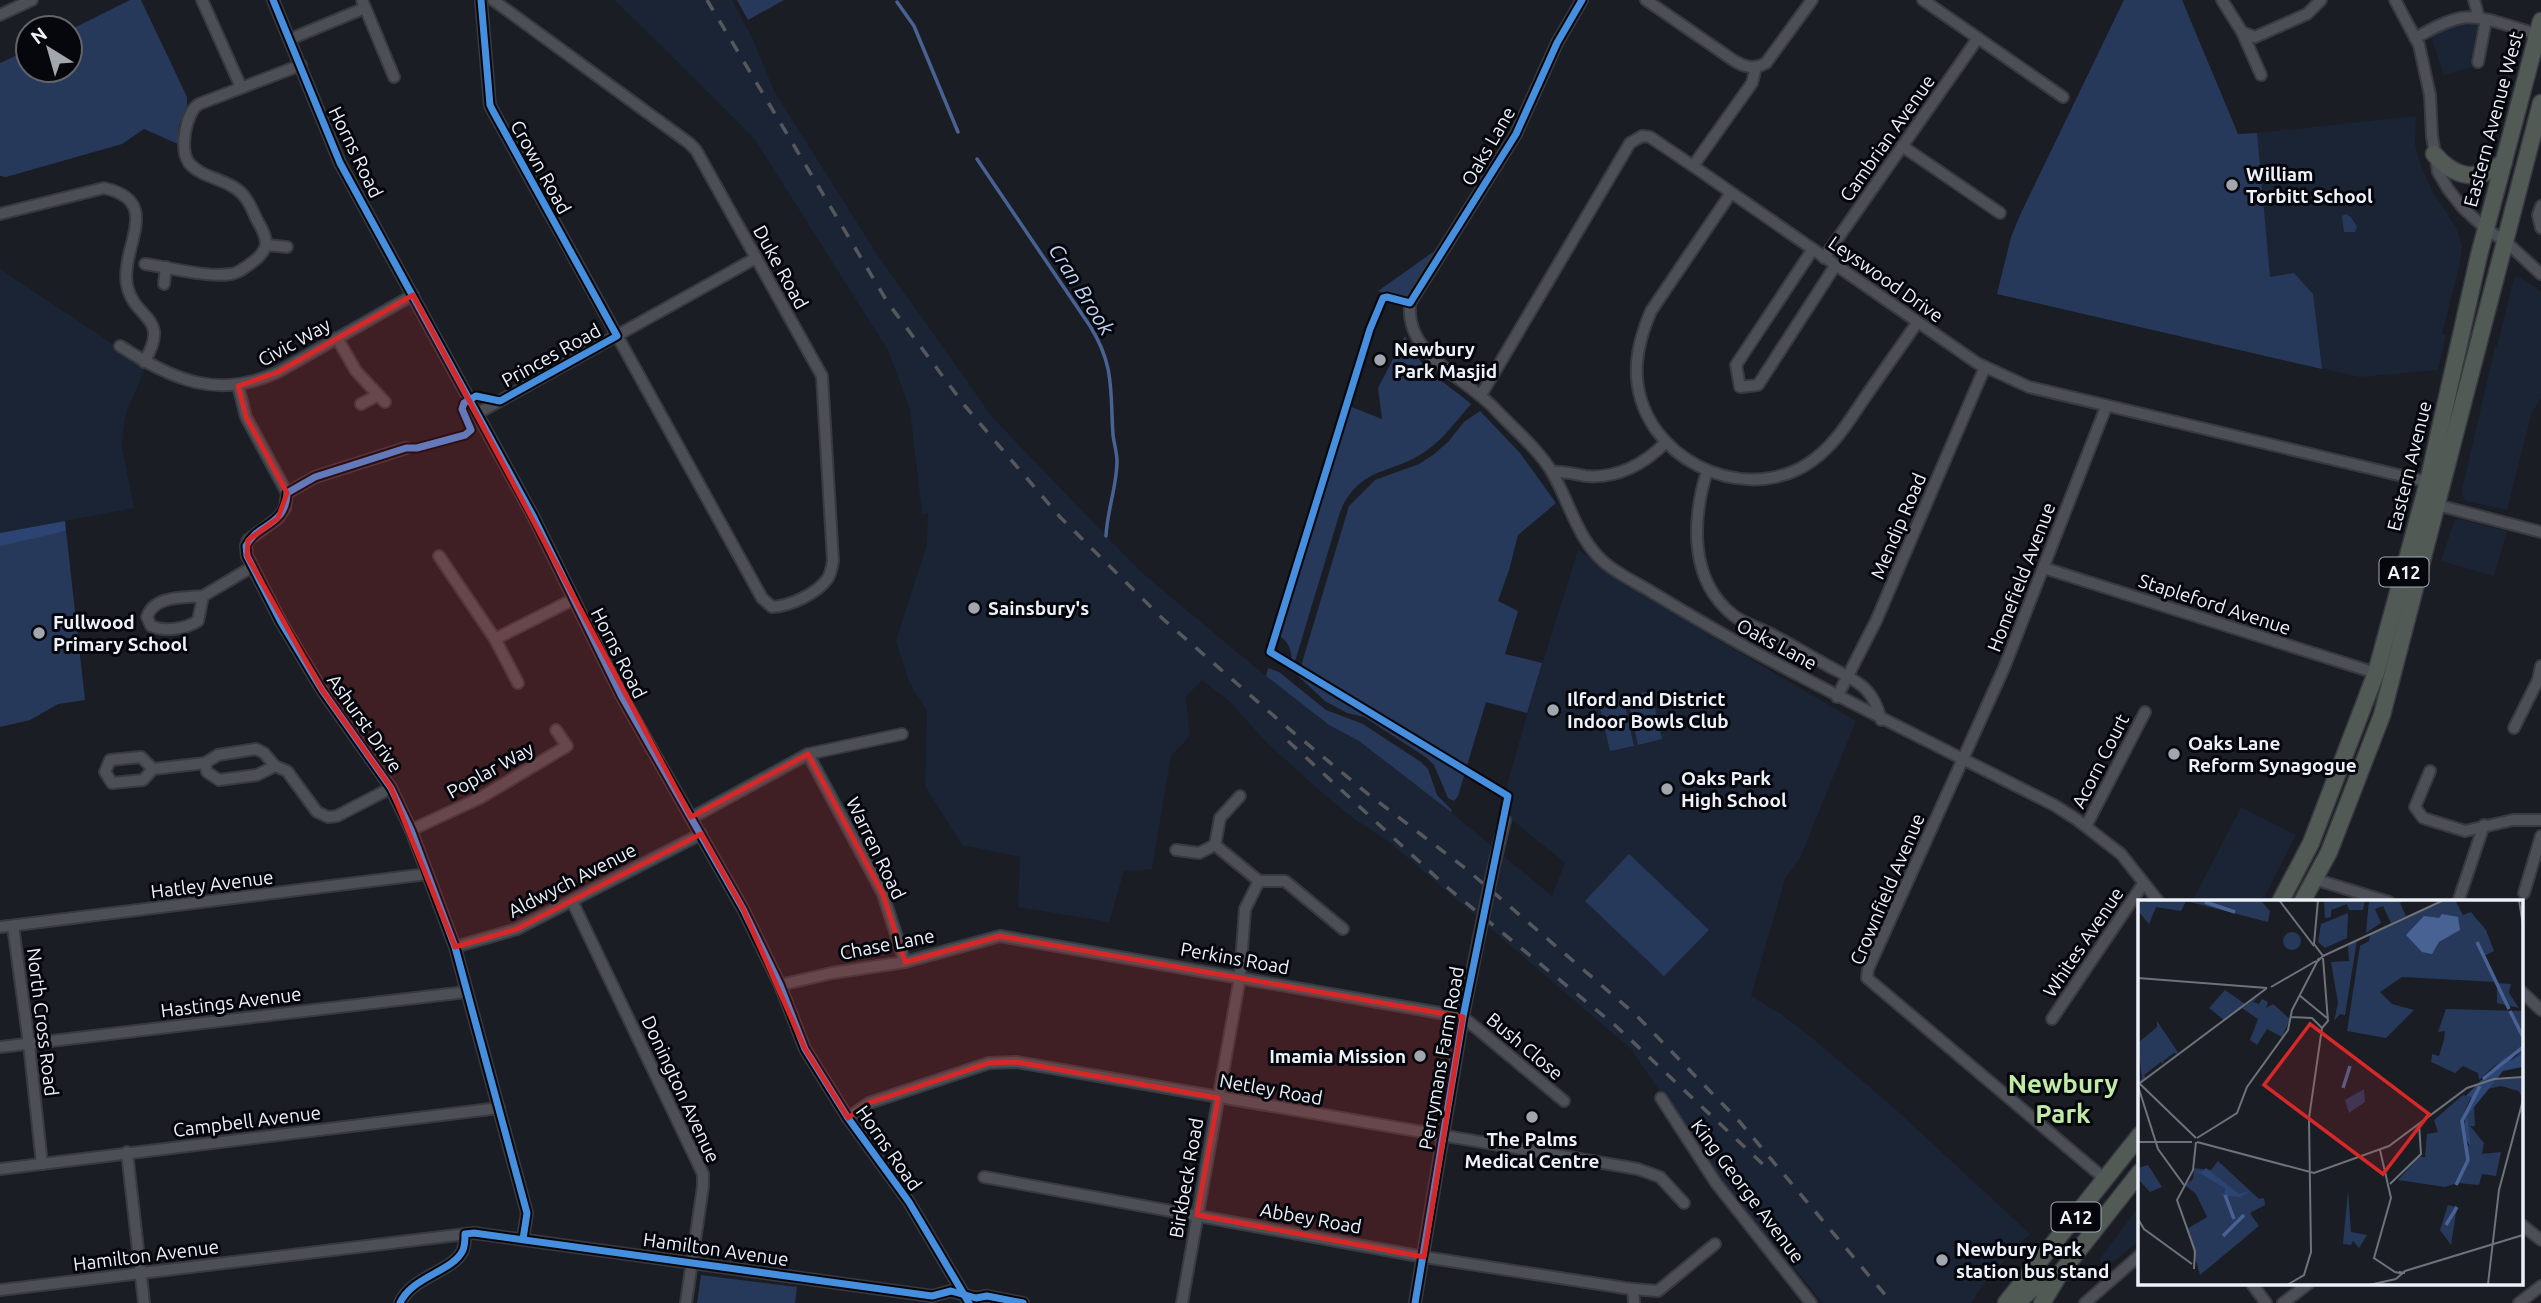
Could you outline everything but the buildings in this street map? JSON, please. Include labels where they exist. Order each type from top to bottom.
[{"type":"highway","name":"Eastern Avenue West","points":[[2486,229],[2539,27]]},
{"type":"highway","name":"A12","points":[[2505,241],[2541,103]]},
{"type":"highway","points":[[2434,154],[2445,166],[2459,174],[2475,176],[2491,171],[2504,162]]},
{"type":"highway","name":"Eastern Avenue","points":[[2281,900],[2311,843],[2376,673],[2428,482],[2486,229]]},
{"type":"highway","name":"Eastern Avenue","points":[[2303,900],[2329,852],[2382,715],[2505,241]]},
{"type":"highway","name":"A12","points":[[2012,1302],[2138,1138]]},
{"type":"highway","name":"A12","points":[[2042,1303],[2059,1275],[2138,1175]]},
{"type":"highway","points":[[2012,1302],[2038,1283],[2059,1275]]},
{"type":"street","points":[[0,15],[32,0]]},
{"type":"street","points":[[202,0],[242,87]]},
{"type":"street","name":"Horns Road","points":[[273,0],[340,163],[478,413],[621,695],[743,909],[780,985],[806,1049],[848,1118],[908,1202],[966,1298]]},
{"type":"street","name":"Crown Road","points":[[481,0],[490,105],[762,598]]},
{"type":"street","name":"Duke Road","points":[[494,0],[690,143],[822,376],[833,561],[830,576],[818,588],[785,606],[772,607],[762,598]]},
{"type":"street","name":"Oaks Lane","points":[[1581,0],[1558,43],[1517,134],[1410,303],[1414,333],[1428,355],[1481,395],[1545,462],[1585,540],[1606,564],[1711,629],[1881,720],[2054,805],[2086,826],[2120,854],[2157,900]]},
{"type":"street","points":[[1646,0],[1741,65],[1756,67],[1766,63],[1812,0]]},
{"type":"street","points":[[1923,0],[2063,97]]},
{"type":"street","points":[[2222,0],[2242,32],[2261,75]]},
{"type":"street","points":[[2242,32],[2255,37],[2308,14],[2321,0]]},
{"type":"street","points":[[2395,0],[2419,45],[2430,95],[2434,154],[2438,172],[2463,208],[2541,274]]},
{"type":"street","points":[[2474,0],[2482,19],[2477,61]]},
{"type":"street","points":[[290,39],[363,4],[394,77]]},
{"type":"street","points":[[2415,38],[2440,25],[2462,18],[2539,27]]},
{"type":"street","name":"Cambrian Avenue","points":[[1824,258],[1978,38]]},
{"type":"street","points":[[145,264],[233,274],[260,257],[266,245],[265,235],[244,195],[189,162],[185,152],[188,117],[194,107],[301,65]]},
{"type":"street","points":[[1693,166],[1752,83],[1756,67]]},
{"type":"street","name":"Leyswood Drive","points":[[1481,395],[1630,143],[1642,136],[1650,137],[1693,166],[1917,323],[1985,367],[2029,387],[2428,482]]},
{"type":"street","points":[[1902,146],[2000,213]]},
{"type":"street","points":[[0,214],[104,188],[119,192],[130,199],[136,214],[126,281],[131,295],[155,330],[155,342],[144,362]]},
{"type":"street","points":[[1731,194],[1661,295],[1642,332],[1637,379],[1649,417],[1666,442],[1678,453],[1707,471],[1735,479],[1763,479],[1803,466],[1818,457],[1838,436],[1917,323]]},
{"type":"street","points":[[2541,206],[2541,228]]},
{"type":"street","points":[[266,245],[287,247]]},
{"type":"street","points":[[1813,249],[1736,365],[1740,387],[1758,386],[1835,266]]},
{"type":"street","name":"Princes Road","points":[[478,413],[756,258]]},
{"type":"street","points":[[164,284],[166,267]]},
{"type":"street","name":"Civic Way","points":[[120,346],[174,377],[197,383],[238,386],[256,382],[278,372],[413,295]]},
{"type":"street","points":[[337,338],[356,371],[381,398],[361,404]]},
{"type":"street","name":"Mendip Road","points":[[1837,696],[1876,621],[1985,367]]},
{"type":"street","points":[[203,596],[198,621],[189,626],[160,630],[151,626],[146,617],[150,607],[159,601],[203,596],[252,567],[246,546],[253,536],[278,518],[285,508],[287,493],[246,417],[238,386]]},
{"type":"street","name":"Homefield Avenue","points":[[1964,759],[2004,668],[2106,407]]},
{"type":"street","points":[[1552,472],[1595,476],[1620,473],[1646,460],[1666,442]]},
{"type":"street","points":[[287,493],[315,477],[407,448]]},
{"type":"street","name":"Oaks Lane","points":[[1707,471],[1698,511],[1696,550],[1709,590],[1733,615],[1848,676],[1873,695],[1881,720]]},
{"type":"street","points":[[2437,505],[2541,532]]},
{"type":"street","points":[[439,556],[495,639],[518,683]]},
{"type":"street","name":"Ashurst Drive","points":[[252,567],[322,690],[391,788],[411,830],[455,947],[527,1213],[523,1239]]},
{"type":"street","name":"Stapleford Avenue","points":[[2044,568],[2376,673]]},
{"type":"street","points":[[495,639],[574,599]]},
{"type":"street","points":[[2514,728],[2539,680],[2541,666]]},
{"type":"street","name":"Acorn Court","points":[[2086,826],[2145,712]]},
{"type":"street","name":"Poplar Way","points":[[411,830],[480,798],[567,747],[556,730]]},
{"type":"street","points":[[691,817],[808,754],[902,734]]},
{"type":"street","points":[[153,769],[205,763],[218,755],[256,749],[264,753],[275,766],[287,771],[317,812],[328,817],[337,816],[391,788]]},
{"type":"street","name":"Warren Road","points":[[808,754],[883,894],[905,962]]},
{"type":"street","name":"Crownfield Avenue","points":[[1964,759],[1868,969],[1867,978],[2106,1180]]},
{"type":"street","points":[[205,763],[208,772],[219,780],[257,775],[275,766]]},
{"type":"street","points":[[2430,771],[2415,807],[2423,818],[2465,831],[2513,820],[2541,820]]},
{"type":"street","points":[[1215,845],[1220,818],[1240,796]]},
{"type":"street","name":"Perrymans Farm Road","points":[[1415,1303],[1463,1017],[1504,820]]},
{"type":"street","points":[[2459,900],[2484,825]]},
{"type":"street","name":"Aldwych Avenue","points":[[455,947],[517,929],[701,834]]},
{"type":"street","points":[[2524,893],[2541,836]]},
{"type":"street","points":[[1176,850],[1199,853],[1215,845]]},
{"type":"street","points":[[1215,845],[1259,881],[1286,881],[1343,929]]},
{"type":"street","name":"Hatley Avenue","points":[[0,927],[427,874]]},
{"type":"street","points":[[2314,879],[2382,900]]},
{"type":"street","name":"Birkbeck Road","points":[[1182,1303],[1240,977],[1245,909],[1259,881]]},
{"type":"street","name":"Whites Avenue","points":[[2052,1019],[2143,884]]},
{"type":"street","name":"Donington Avenue","points":[[572,901],[703,1174],[686,1303]]},
{"type":"street","name":"North Cross Road","points":[[13,926],[42,1164]]},
{"type":"street","name":"Chase Lane","points":[[780,985],[832,973],[905,962],[1000,936]]},
{"type":"street","name":"Perkins Road","points":[[1000,936],[1463,1017]]},
{"type":"street","name":"Hastings Avenue","points":[[0,1047],[466,992]]},
{"type":"street","points":[[2524,994],[2541,1010]]},
{"type":"street","name":"Bush Close","points":[[1463,1017],[1564,1101]]},
{"type":"street","name":"Netley Road","points":[[848,1118],[869,1103],[989,1063],[1016,1062],[1638,1169],[1660,1177],[1684,1203]]},
{"type":"street","name":"King George Avenue","points":[[1661,1098],[1716,1183],[1811,1303]]},
{"type":"street","name":"Campbell Avenue","points":[[0,1169],[499,1108]]},
{"type":"street","points":[[127,1152],[145,1303]]},
{"type":"street","name":"Abbey Road","points":[[984,1177],[1424,1257],[1633,1289],[1658,1291],[1715,1244]]},
{"type":"street","points":[[2524,1227],[2541,1240]]},
{"type":"street","name":"Hamilton Avenue","points":[[0,1290],[484,1233],[932,1296],[951,1291],[966,1298],[987,1296],[1023,1303]]},
{"type":"street","points":[[400,1303],[414,1285],[454,1261],[464,1246],[465,1234]]},
{"type":"street","points":[[2085,1303],[2138,1257]]},
{"type":"street","points":[[2253,1286],[2266,1303]]},
{"type":"street","points":[[2283,1303],[2305,1286]]},
{"type":"street","points":[[2519,1303],[2541,1286]]},
{"type":"street","points":[[1633,1289],[1634,1303]]},
{"type":"highlighted area","points":[[413,295],[691,817],[808,754],[883,894],[905,962],[1000,936],[1463,1017],[1424,1257],[1197,1215],[1218,1098],[1016,1062],[989,1063],[869,1103],[848,1118],[805,1049],[743,909],[701,834],[517,929],[455,947],[391,788],[322,690],[247,556],[248,540],[278,518],[287,493],[246,417],[238,386],[278,372]]},
{"type":"shaded area","points":[[130,0],[141,0],[187,97],[187,105],[179,125],[178,144],[144,129],[122,144],[6,177],[0,176],[0,63],[14,56],[14,84],[84,84],[84,23]]},
{"type":"shaded area","points":[[615,0],[732,0],[754,42],[774,91],[878,256],[993,418],[1142,573],[1256,668],[1329,725],[1359,741],[1451,812],[1552,896],[1565,863],[1515,822],[1498,818],[1578,550],[1713,637],[1856,721],[1800,858],[1785,879],[1751,996],[1781,1014],[1816,1041],[1893,1107],[2030,1234],[1987,1279],[1971,1303],[1823,1303],[1723,1183],[1631,1049],[1388,841],[1326,796],[1268,744],[1230,702],[1202,680],[1186,696],[1190,736],[1171,756],[1152,869],[1124,871],[1109,922],[1018,907],[1020,857],[962,845],[925,786],[927,711],[909,682],[896,641],[927,544],[928,513],[922,514],[910,409],[888,350],[754,138]]},
{"type":"shaded area","points":[[737,0],[784,0],[748,20]]},
{"type":"shaded area","name":"William Torbitt School","points":[[2124,0],[2182,0],[2238,135],[2416,116],[2415,144],[2421,166],[2433,192],[2457,229],[2462,247],[2442,334],[2446,335],[2438,370],[2359,377],[1998,294],[2011,237],[2021,213]]},
{"type":"shaded area","name":"William Torbitt School","points":[[2124,0],[2182,0],[2238,134],[2257,133],[2270,277],[2294,273],[2313,294],[2322,369],[1997,294],[2011,237],[2021,213]]},
{"type":"shaded area","points":[[2472,9],[2480,31],[2475,66],[2444,75],[2428,27]]},
{"type":"shaded area","points":[[2346,214],[2357,227],[2355,232],[2344,232],[2342,216]]},
{"type":"shaded area","points":[[1436,250],[1405,300],[1378,291]]},
{"type":"shaded area","points":[[0,269],[146,366],[126,413],[123,431],[122,448],[134,508],[0,533]]},
{"type":"shaded area","points":[[2519,277],[2541,291],[2541,398],[2532,412],[2507,510],[2466,501],[2461,494],[2495,347],[2514,278]]},
{"type":"shaded area","points":[[1405,336],[1425,366],[1471,404],[1426,451],[1367,478],[1348,497],[1340,512],[1293,668],[1288,645],[1278,632],[1349,406],[1382,419],[1378,388]]},
{"type":"shaded area","points":[[1480,411],[1520,453],[1556,503],[1518,535],[1498,601],[1518,611],[1505,654],[1542,663],[1527,713],[1486,702],[1458,796],[1454,801],[1448,798],[1434,765],[1427,758],[1364,717],[1347,713],[1325,701],[1298,676],[1349,506],[1375,480],[1419,464],[1433,455],[1464,422]]},
{"type":"shaded area","points":[[2459,519],[2507,531],[2494,576],[2441,561],[2454,521]]},
{"type":"shaded area","points":[[65,521],[66,531],[0,546],[0,533]]},
{"type":"shaded area","name":"Fullwood Primary School","points":[[66,531],[85,700],[58,704],[30,720],[0,727],[0,542]]},
{"type":"shaded area","points":[[1268,668],[1279,672],[1326,710],[1363,724],[1421,762],[1428,769],[1437,795],[1451,812],[1359,741],[1329,725],[1266,676]]},
{"type":"shaded area","points":[[1651,691],[1662,739],[1638,745],[1627,696]]},
{"type":"shaded area","points":[[1623,697],[1634,746],[1610,751],[1599,703]]},
{"type":"shaded area","points":[[2241,807],[2296,835],[2263,900],[2193,900]]},
{"type":"shaded area","points":[[1629,854],[1709,930],[1664,976],[1585,901]]},
{"type":"shaded area","points":[[2138,1208],[2138,1242],[2107,1267],[2099,1260]]},
{"type":"shaded area","points":[[701,1275],[797,1287],[795,1303],[697,1303]]},
{"type":"waterway","name":"Cran Brook","points":[[897,2],[914,26],[958,132]]},
{"type":"waterway","name":"Cran Brook","points":[[977,159],[1090,326],[1104,354],[1110,379],[1117,461],[1106,536]]},
{"type":"railway","points":[[707,0],[888,303],[965,406],[1060,517],[1163,619],[1282,723],[1368,794],[1465,868],[1636,1015],[1739,1121],[1892,1303]]},
{"type":"railway","points":[[1288,741],[1448,888],[1617,1027],[1768,1169]]},
{"type":"cycle path","points":[[273,0],[340,163],[533,516],[621,695],[743,909],[780,985],[805,1049],[848,1118],[909,1202],[969,1303]]},
{"type":"cycle path","points":[[481,0],[490,105],[617,336],[500,401],[476,396],[464,403],[462,409],[471,430],[465,435],[417,448],[406,448],[315,477],[287,493],[282,512],[246,546],[247,556],[281,622],[322,690],[391,788],[411,830],[455,947],[527,1213],[523,1239]]},
{"type":"cycle path","points":[[1415,1303],[1463,1017],[1508,796],[1270,652],[1370,329],[1383,298],[1410,303],[1516,134],[1557,43],[1582,0]]},
{"type":"cycle path","points":[[400,1303],[414,1286],[451,1264],[464,1248],[465,1234],[474,1233],[932,1296],[951,1291],[976,1298],[987,1296],[1023,1303]]},
{"type":"place","name":"William Torbitt School","points":[[2232,185]]},
{"type":"place","name":"Newbury Park Masjid","points":[[1380,360]]},
{"type":"place","name":"Sainsbury's","points":[[974,608]]},
{"type":"place","name":"Fullwood Primary School","points":[[39,633]]},
{"type":"place","name":"Ilford and District Indoor Bowls Club","points":[[1553,710]]},
{"type":"place","name":"Oaks Lane Reform Synagogue","points":[[2174,754]]},
{"type":"place","name":"Oaks Park High School","points":[[1667,789]]},
{"type":"place","name":"Imamia Mission","points":[[1420,1056]]},
{"type":"place","name":"The Palms Medical Centre","points":[[1532,1117]]},
{"type":"place","name":"Newbury Park station bus stand","points":[[1942,1260]]},
{"type":"district","name":"Newbury Park","points":[[2063,1098]]}]
